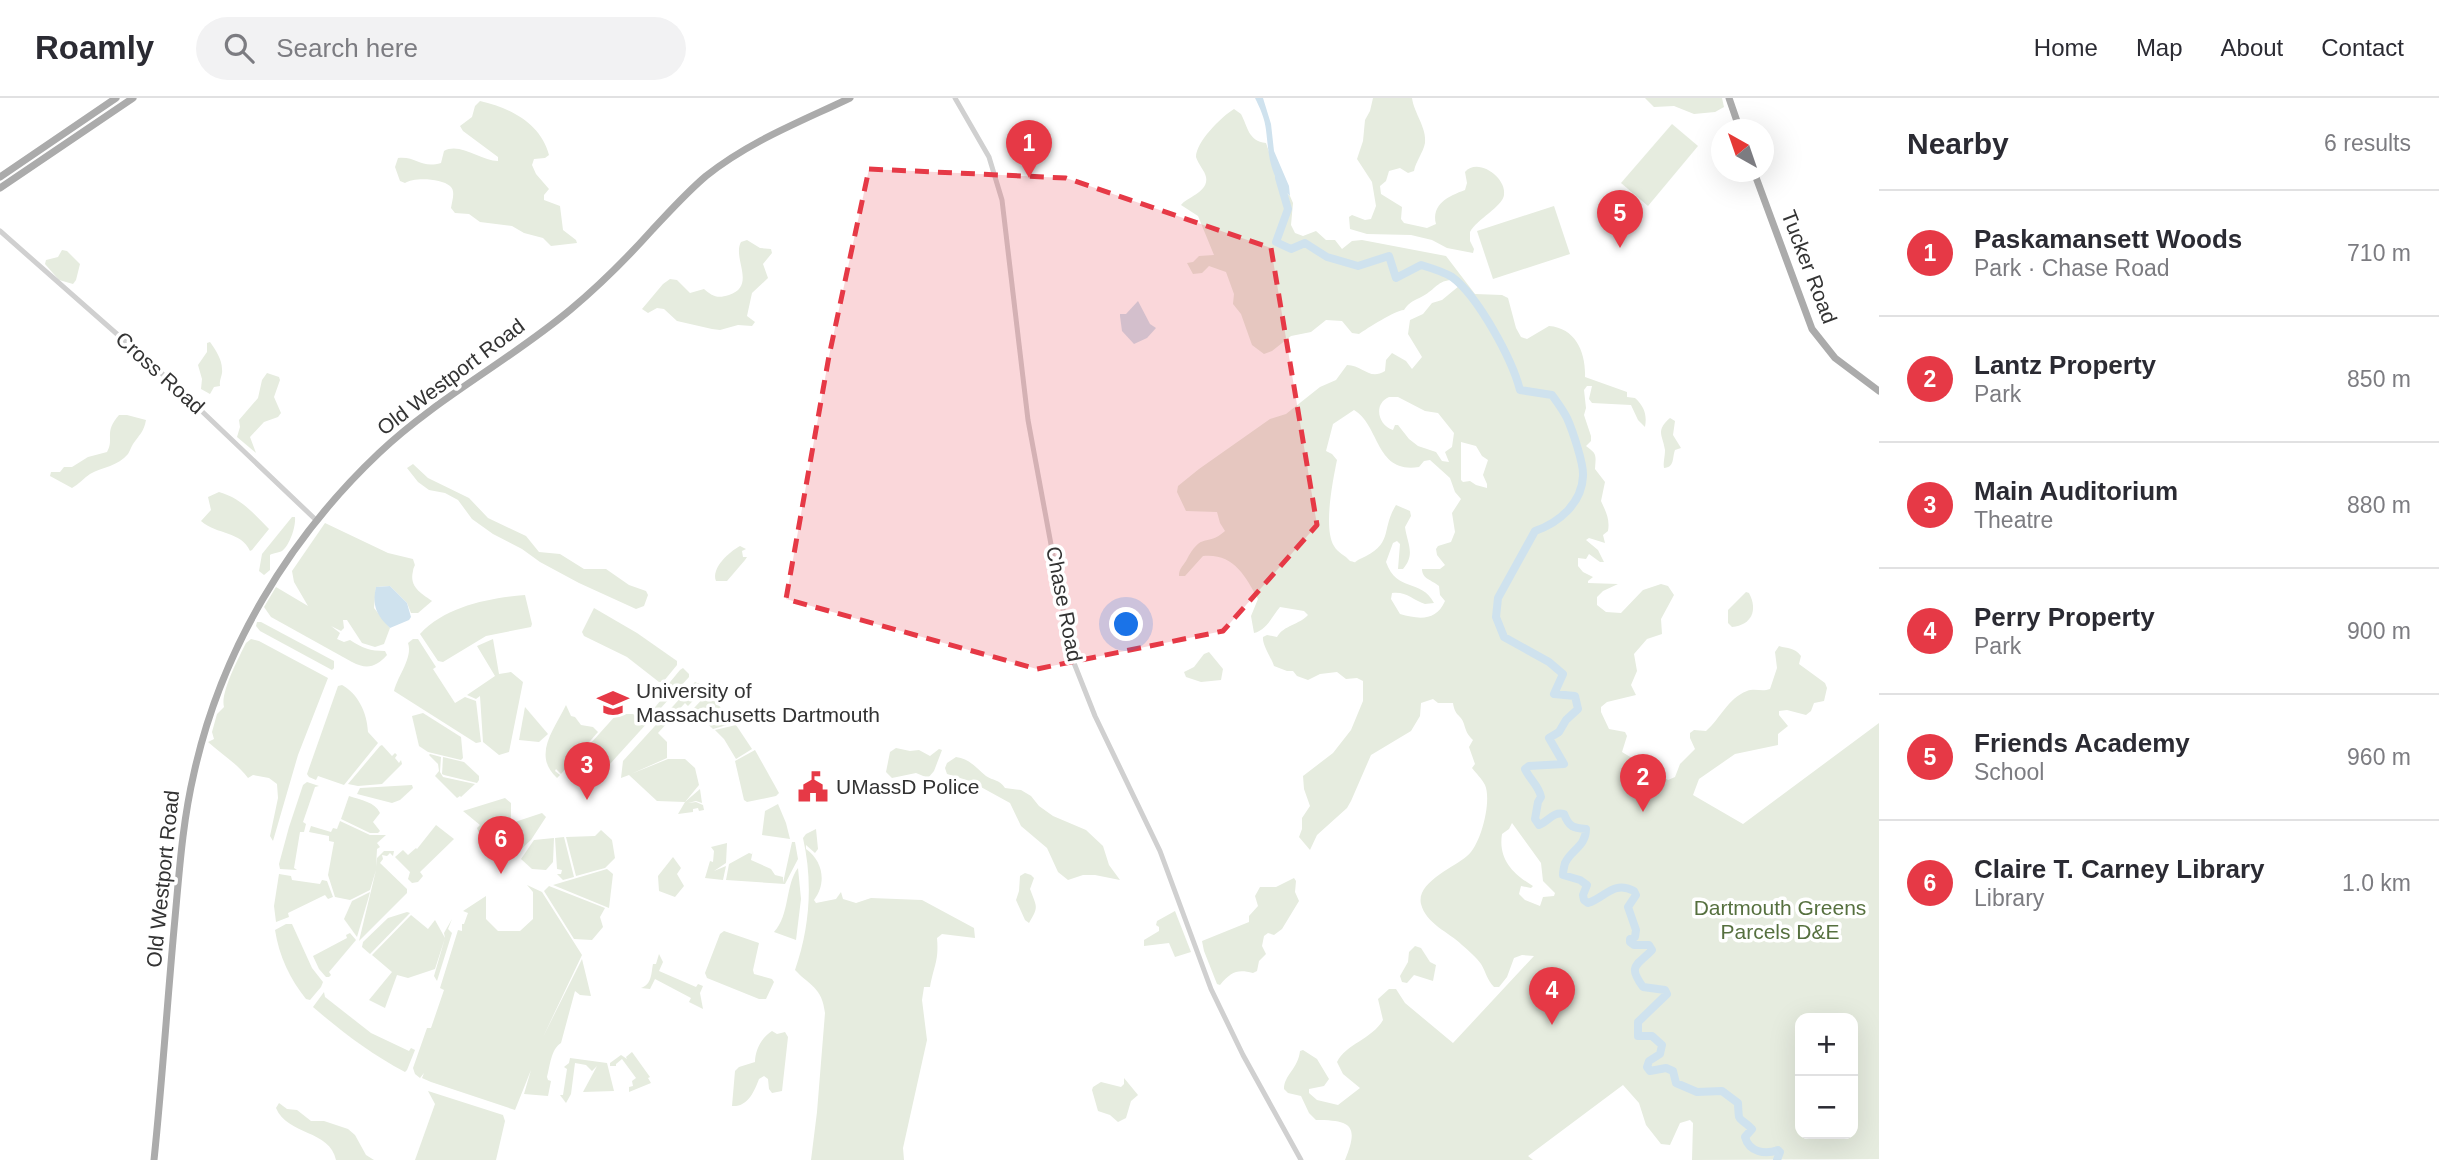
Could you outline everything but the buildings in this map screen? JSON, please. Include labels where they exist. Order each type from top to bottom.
[{"type":"main road","points":[[0,177],[116,98]]},
{"type":"main road","points":[[0,188],[133,98]]},
{"type":"main road","name":"Old Westport Road","points":[[154,1160],[180,858],[189,793],[199,750],[219,690],[240,641],[275,578],[316,520],[347,484],[402,432],[569,311],[705,177],[776,131],[850,98]]},
{"type":"main road","points":[[1729,98],[1736,119]]},
{"type":"main road","name":"Tucker Road","points":[[1758,182],[1811,329],[1839,362],[1879,391]]},
{"type":"street","name":"Chase Road","points":[[955,98],[989,157],[1002,200],[1028,420],[1072,658],[1095,716],[1160,851],[1212,989],[1243,1055],[1301,1160]]},
{"type":"street","name":"Cross Road","points":[[0,231],[156,368],[316,520]]},
{"type":"highlighted area","points":[[869,169],[1066,178],[1271,248],[1317,525],[1223,631],[1037,669],[786,599],[829,356]]},
{"type":"green space","points":[[1373,98],[1412,98],[1424,132],[1425,143],[1414,171],[1408,173],[1400,168],[1389,171],[1386,181],[1380,186],[1381,194],[1402,207],[1401,219],[1404,223],[1427,228],[1436,224],[1436,211],[1439,206],[1447,198],[1465,190],[1465,172],[1471,168],[1484,168],[1501,182],[1504,189],[1502,199],[1470,232],[1473,253],[1447,248],[1432,240],[1411,235],[1367,234],[1350,229],[1349,217],[1352,215],[1365,220],[1371,219],[1376,206],[1372,182],[1357,159],[1363,141],[1365,120]]},
{"type":"green space","points":[[1645,98],[1722,98],[1724,107],[1715,112],[1694,114],[1674,106],[1654,107]]},
{"type":"green space","points":[[480,101],[513,113],[539,134],[549,155],[534,159],[532,165],[549,189],[544,200],[560,206],[563,230],[577,243],[551,246],[543,238],[524,233],[512,226],[480,222],[469,214],[455,213],[451,208],[453,191],[446,183],[420,179],[405,183],[400,181],[395,167],[398,158],[424,164],[441,163],[444,151],[457,149],[498,161],[498,157],[460,126],[472,117],[475,106]]},
{"type":"green space","name":"Dartmouth Greens Parcels D&E","points":[[1234,109],[1241,114],[1252,136],[1266,143],[1282,190],[1290,196],[1293,203],[1291,225],[1295,233],[1303,236],[1316,231],[1326,240],[1335,240],[1342,249],[1352,241],[1362,240],[1446,256],[1475,294],[1502,295],[1508,298],[1521,337],[1527,339],[1549,326],[1566,331],[1578,343],[1584,359],[1585,377],[1627,392],[1627,397],[1635,398],[1643,408],[1645,427],[1638,420],[1631,405],[1592,403],[1589,399],[1592,386],[1587,386],[1584,390],[1584,415],[1591,436],[1591,441],[1586,446],[1594,453],[1595,469],[1605,482],[1601,501],[1607,516],[1608,531],[1603,535],[1605,543],[1589,538],[1586,540],[1598,550],[1604,562],[1589,554],[1586,559],[1578,558],[1578,566],[1593,577],[1588,583],[1618,584],[1597,597],[1597,605],[1606,612],[1621,613],[1643,590],[1661,584],[1668,586],[1674,595],[1661,619],[1662,634],[1647,639],[1634,654],[1637,671],[1631,685],[1636,695],[1607,702],[1601,707],[1609,729],[1625,732],[1627,736],[1622,752],[1668,780],[1675,777],[1680,764],[1695,749],[1690,733],[1694,730],[1706,731],[1740,694],[1750,690],[1770,689],[1777,668],[1775,652],[1779,646],[1796,651],[1801,656],[1799,664],[1825,683],[1827,688],[1824,701],[1814,703],[1806,715],[1787,710],[1779,711],[1788,726],[1778,734],[1778,745],[1735,754],[1699,779],[1693,795],[1743,824],[1879,723],[1879,1159],[1692,1160],[1693,1123],[1690,1120],[1680,1123],[1670,1145],[1661,1144],[1646,1125],[1639,1103],[1623,1085],[1528,1156],[1533,1160],[1345,1160],[1351,1139],[1349,1127],[1338,1121],[1316,1120],[1309,1113],[1301,1096],[1288,1093],[1284,1089],[1300,1051],[1303,1050],[1317,1059],[1329,1079],[1324,1086],[1309,1089],[1309,1093],[1317,1100],[1338,1105],[1360,1088],[1343,1074],[1337,1062],[1383,1020],[1378,999],[1389,989],[1396,989],[1405,1003],[1453,1043],[1534,956],[1522,955],[1514,958],[1507,977],[1499,987],[1494,987],[1477,959],[1433,922],[1421,904],[1421,896],[1430,882],[1467,856],[1477,843],[1486,812],[1485,785],[1472,768],[1475,764],[1469,747],[1473,740],[1453,703],[1438,703],[1433,699],[1421,703],[1420,716],[1411,731],[1371,755],[1347,808],[1317,835],[1310,850],[1299,837],[1302,818],[1310,806],[1303,776],[1333,753],[1351,730],[1363,701],[1363,681],[1357,678],[1346,679],[1337,672],[1320,674],[1308,680],[1297,676],[1293,671],[1274,666],[1263,637],[1277,637],[1308,615],[1304,611],[1280,607],[1266,626],[1254,633],[1251,616],[1258,599],[1243,574],[1230,562],[1213,556],[1203,556],[1185,576],[1179,576],[1181,568],[1200,542],[1219,536],[1225,531],[1217,512],[1186,511],[1177,492],[1178,486],[1270,419],[1286,414],[1320,387],[1336,380],[1347,365],[1379,374],[1385,371],[1386,360],[1392,353],[1406,361],[1412,369],[1422,357],[1408,334],[1410,320],[1423,314],[1432,303],[1442,300],[1459,286],[1459,282],[1455,280],[1441,283],[1410,303],[1404,310],[1388,316],[1359,334],[1352,333],[1342,321],[1326,320],[1311,332],[1291,336],[1264,354],[1252,345],[1241,314],[1233,304],[1234,294],[1226,272],[1209,266],[1202,273],[1193,274],[1187,263],[1193,262],[1199,256],[1214,255],[1198,216],[1181,205],[1204,187],[1206,177],[1196,157],[1197,151],[1216,124]],"holes":[[[1389,397],[1398,397],[1425,411],[1438,413],[1454,433],[1452,447],[1445,452],[1449,462],[1442,461],[1436,452],[1418,446],[1398,425],[1395,425],[1393,430],[1384,424],[1379,409]],[[1354,410],[1369,426],[1386,456],[1394,463],[1405,467],[1419,467],[1424,461],[1430,460],[1450,478],[1461,499],[1452,513],[1455,532],[1451,542],[1436,549],[1445,565],[1440,569],[1422,569],[1426,577],[1439,586],[1440,595],[1445,601],[1432,616],[1420,618],[1400,614],[1391,599],[1392,593],[1397,593],[1425,604],[1434,603],[1423,590],[1396,578],[1386,562],[1393,543],[1397,541],[1400,544],[1398,569],[1403,569],[1407,564],[1410,548],[1405,527],[1411,516],[1410,511],[1396,505],[1383,542],[1355,562],[1350,561],[1334,546],[1329,516],[1337,460],[1326,451],[1333,424]],[[1461,442],[1476,446],[1488,460],[1483,475],[1487,488],[1461,480]],[[1512,823],[1541,863],[1543,881],[1555,893],[1554,896],[1543,897],[1540,906],[1525,900],[1519,894],[1521,886],[1533,886],[1513,871],[1502,851],[1502,834]]]},
{"type":"green space","points":[[1672,124],[1698,146],[1648,206],[1621,183]]},
{"type":"green space","points":[[1554,206],[1570,254],[1493,279],[1477,231]]},
{"type":"green space","points":[[747,240],[760,248],[771,249],[772,253],[763,264],[768,278],[752,293],[747,316],[755,322],[752,326],[712,329],[677,321],[664,309],[657,308],[648,313],[642,309],[670,279],[677,280],[690,293],[704,289],[721,297],[737,291],[743,278],[739,249],[741,242]]},
{"type":"green space","points":[[62,250],[67,251],[80,264],[73,284],[59,280],[45,264],[46,260],[58,257]]},
{"type":"green space","points":[[210,342],[220,358],[222,371],[220,386],[214,387],[210,394],[201,389],[202,379],[198,365],[207,352],[207,343]]},
{"type":"green space","points":[[267,373],[279,377],[274,397],[281,413],[278,417],[264,422],[250,437],[256,453],[237,437],[239,420],[258,398],[262,380]]},
{"type":"green space","points":[[119,415],[146,420],[143,430],[124,458],[90,474],[72,488],[50,476],[51,472],[60,472],[64,467],[72,467],[88,457],[107,452],[111,426]]},
{"type":"green space","points":[[1670,418],[1675,421],[1673,435],[1681,448],[1675,450],[1672,464],[1664,468],[1665,450],[1661,430]]},
{"type":"green space","points":[[413,464],[428,478],[469,498],[488,518],[526,536],[539,552],[560,554],[584,569],[606,569],[629,585],[646,591],[648,595],[644,606],[636,609],[579,583],[493,534],[472,519],[458,500],[445,493],[429,490],[418,482],[407,468]]},
{"type":"green space","points":[[219,492],[241,502],[269,529],[252,550],[235,536],[201,521],[211,510],[208,497]]},
{"type":"green space","points":[[292,517],[295,517],[295,521],[290,540],[282,551],[270,555],[270,570],[264,575],[259,571],[262,554]]},
{"type":"green space","points":[[325,523],[388,553],[413,559],[414,585],[432,601],[418,613],[411,613],[407,603],[390,586],[376,587],[374,608],[390,628],[384,644],[375,647],[362,643],[347,620],[343,620],[344,628],[341,631],[331,626],[340,633],[337,639],[344,642],[350,640],[370,650],[385,651],[387,655],[371,666],[352,662],[271,617],[264,607],[276,587],[308,606],[294,582],[292,571]]},
{"type":"green space","points":[[740,546],[746,549],[742,551],[743,557],[747,557],[745,560],[727,581],[716,581],[718,566]]},
{"type":"green space","points":[[1746,592],[1752,599],[1751,616],[1739,626],[1732,627],[1728,623],[1728,610]]},
{"type":"green space","points":[[525,595],[531,627],[486,636],[443,662],[438,661],[420,634],[455,610],[497,598]]},
{"type":"green space","points":[[594,608],[677,661],[677,665],[663,682],[659,682],[627,657],[584,636],[582,632]]},
{"type":"green space","points":[[257,622],[334,661],[334,668],[332,670],[260,631],[256,626]]},
{"type":"green space","points":[[251,639],[328,678],[298,755],[273,841],[270,836],[278,798],[277,784],[269,778],[253,775],[248,778],[208,742],[214,739],[212,732],[217,714],[224,707],[231,675],[246,643]]},
{"type":"green space","points":[[418,639],[455,703],[465,697],[476,701],[481,742],[476,743],[394,691],[407,661],[408,643]]},
{"type":"green space","points":[[493,639],[499,674],[511,672],[523,682],[509,752],[499,755],[483,742],[480,696],[476,699],[467,695],[495,676],[477,646]]},
{"type":"green space","points":[[1209,652],[1223,669],[1221,680],[1201,682],[1186,677],[1184,672],[1194,667],[1204,654]]},
{"type":"green space","points":[[683,668],[689,677],[609,765],[601,765],[587,751],[584,755],[582,753],[617,714],[633,714],[643,722],[669,690],[666,687]]},
{"type":"green space","points":[[695,682],[702,685],[703,690],[688,706],[685,703],[658,733],[667,742],[667,758],[631,774],[668,759],[685,759],[695,768],[699,785],[685,802],[657,801],[629,775],[621,778],[623,761]]},
{"type":"green space","points":[[342,685],[353,693],[361,704],[368,732],[378,743],[344,785],[318,776],[316,780],[307,774],[338,686]]},
{"type":"green space","points":[[708,693],[734,723],[713,729],[694,711]]},
{"type":"green space","points":[[566,705],[571,716],[581,725],[593,727],[598,732],[561,774],[556,769],[560,775],[557,778],[546,760],[546,751],[551,733]]},
{"type":"green space","points":[[525,707],[548,734],[539,742],[519,740]]},
{"type":"green space","points":[[423,713],[461,737],[461,760],[428,752],[419,746],[412,716]]},
{"type":"green space","points":[[736,725],[752,749],[736,759],[715,730]]},
{"type":"green space","points":[[380,746],[392,756],[395,753],[395,758],[399,763],[401,760],[402,764],[382,784],[348,784]]},
{"type":"green space","points":[[896,748],[919,750],[930,756],[939,749],[942,750],[934,771],[928,778],[916,773],[892,778],[886,772],[890,752]]},
{"type":"green space","points":[[755,750],[779,793],[747,802],[744,800],[735,761]]},
{"type":"green space","points":[[430,754],[441,757],[440,772],[443,777],[475,784],[457,798],[435,776],[439,771],[438,764]]},
{"type":"green space","points":[[443,757],[464,762],[479,776],[477,783],[442,774]]},
{"type":"green space","points":[[956,757],[969,762],[1005,788],[1021,790],[1031,796],[1053,816],[1086,830],[1103,846],[1109,865],[1120,880],[1083,875],[1068,880],[1058,872],[1047,848],[1021,826],[1010,803],[970,781],[947,774],[947,763]]},
{"type":"green space","points":[[307,782],[319,786],[315,787],[303,822],[306,824],[304,832],[300,832],[294,868],[297,870],[280,869],[289,827],[303,785]]},
{"type":"green space","points":[[412,785],[413,788],[400,800],[392,803],[357,794],[360,788]]},
{"type":"green space","points":[[700,789],[702,803],[688,803],[703,805],[704,810],[699,811],[698,808],[693,809],[693,812],[678,814],[685,802]]},
{"type":"green space","points":[[349,796],[378,809],[380,813],[373,822],[380,831],[378,833],[370,833],[341,819]]},
{"type":"green space","points":[[505,798],[511,803],[511,820],[479,833],[477,828],[480,825],[463,811]]},
{"type":"green space","points":[[778,804],[790,839],[762,835],[765,811]]},
{"type":"green space","points":[[542,813],[546,817],[531,840],[520,850],[501,845],[492,852],[483,843],[485,832]]},
{"type":"green space","points":[[340,821],[370,835],[386,835],[377,843],[380,847],[377,849],[376,867],[377,858],[384,851],[394,851],[393,856],[390,853],[387,856],[382,855],[380,863],[407,889],[407,893],[359,941],[376,870],[370,890],[350,900],[335,897],[328,875],[334,842],[329,841],[329,836],[309,832],[311,826],[331,832],[333,828],[337,829]]},
{"type":"green space","points":[[436,825],[454,839],[420,872],[423,876],[418,882],[412,883],[408,879],[410,872],[395,857],[403,850],[408,855],[417,849]]},
{"type":"green space","points":[[816,829],[818,849],[815,853],[806,845],[806,849],[816,860],[821,873],[821,887],[814,900],[816,903],[836,899],[841,892],[843,899],[856,903],[871,898],[922,900],[974,928],[975,938],[942,934],[937,938],[937,958],[930,987],[924,987],[922,1000],[927,1040],[903,1148],[904,1160],[811,1160],[825,1013],[818,992],[795,970],[807,921],[809,888],[803,838]]},
{"type":"green space","points":[[601,830],[612,840],[615,858],[605,868],[576,876],[566,837],[595,836]]},
{"type":"green space","points":[[564,837],[574,877],[563,880],[557,874],[561,874],[562,870],[557,869],[555,838]]},
{"type":"green space","points":[[554,838],[553,862],[546,870],[532,869],[521,859],[534,840]]},
{"type":"green space","points":[[792,842],[795,842],[798,859],[785,884],[726,880],[729,864],[749,853],[752,854],[753,850],[751,860],[783,877],[783,883]]},
{"type":"green space","points":[[727,843],[726,863],[714,871],[726,866],[723,880],[705,878],[710,861],[713,862],[714,851],[711,847]]},
{"type":"green space","points":[[673,857],[681,868],[677,874],[684,886],[675,897],[659,891],[658,876]]},
{"type":"green space","points":[[798,868],[801,899],[796,940],[774,932],[783,917],[791,883]]},
{"type":"green space","points":[[607,869],[613,874],[609,908],[553,885]]},
{"type":"green space","points":[[1025,873],[1034,878],[1030,889],[1036,910],[1029,923],[1016,900],[1020,876]]},
{"type":"green space","points":[[279,874],[291,876],[292,880],[320,884],[322,880],[327,881],[333,897],[328,899],[325,895],[276,922],[274,906]]},
{"type":"green space","points":[[1294,878],[1299,901],[1282,929],[1274,935],[1268,933],[1264,936],[1262,946],[1266,954],[1259,961],[1257,971],[1235,973],[1220,985],[1217,984],[1202,941],[1249,922],[1249,916],[1258,906],[1255,896],[1260,887],[1276,887]]},
{"type":"green space","points":[[527,885],[542,892],[582,955],[543,1037],[582,959],[591,996],[580,995],[575,991],[561,1043],[555,1049],[550,1063],[547,1077],[551,1081],[548,1096],[524,1094],[531,1070],[515,1110],[431,1082],[422,1078],[424,1073],[420,1078],[413,1068],[444,990],[440,988],[458,930],[462,931],[462,924],[468,913],[463,911],[486,896],[486,919],[498,931],[520,931],[533,919],[533,892]]},
{"type":"green space","points":[[549,886],[605,908],[600,917],[603,927],[592,940],[574,939],[544,891]]},
{"type":"green space","points":[[370,892],[357,937],[344,919],[352,901]]},
{"type":"green space","points":[[1175,911],[1191,952],[1175,957],[1169,943],[1144,946],[1144,940],[1159,931],[1157,921]]},
{"type":"green space","points":[[410,913],[370,954],[362,947],[363,942],[388,918]]},
{"type":"green space","points":[[411,915],[428,929],[435,920],[445,938],[435,969],[408,978],[397,975],[385,1008],[369,1000],[392,972],[372,955]]},
{"type":"green space","points":[[452,919],[448,929],[452,933],[437,981],[434,976],[445,938],[444,933]]},
{"type":"green space","points":[[292,924],[312,968],[323,982],[310,1000],[306,999],[295,983],[279,949],[275,930]]},
{"type":"green space","points":[[724,931],[759,943],[754,974],[774,982],[766,999],[759,999],[707,978],[705,973],[720,934]]},
{"type":"green space","points":[[350,933],[356,940],[329,972],[331,975],[326,977],[313,956],[347,938],[346,935]]},
{"type":"green space","points":[[1415,946],[1421,948],[1430,962],[1436,965],[1433,981],[1414,975],[1407,983],[1402,982],[1400,976],[1408,962],[1409,952]]},
{"type":"green space","points":[[659,954],[663,962],[659,971],[696,987],[698,984],[703,986],[700,993],[703,1009],[689,1002],[691,998],[655,979],[650,989],[641,988],[649,981],[653,964],[656,964]]},
{"type":"green space","points":[[324,992],[325,997],[371,1033],[409,1051],[411,1048],[415,1050],[407,1070],[405,1072],[369,1050],[313,1007]]},
{"type":"green space","points":[[772,1031],[777,1034],[785,1032],[788,1037],[782,1091],[772,1093],[768,1079],[764,1076],[759,1079],[746,1101],[732,1106],[735,1071],[755,1062],[760,1044]]},
{"type":"green space","points":[[632,1052],[650,1077],[648,1078],[651,1083],[629,1092],[629,1087],[633,1086],[632,1081],[636,1078],[622,1059],[616,1066],[610,1066],[610,1063],[621,1055],[627,1059]]},
{"type":"green space","points":[[570,1058],[607,1063],[614,1091],[583,1092],[597,1066],[592,1071],[586,1065],[575,1063],[571,1094],[566,1103],[560,1095],[563,1095],[567,1069],[564,1067]]},
{"type":"green space","points":[[1124,1078],[1138,1095],[1131,1101],[1126,1118],[1118,1122],[1110,1115],[1098,1111],[1092,1090],[1101,1082],[1121,1087]]},
{"type":"green space","points":[[428,1091],[503,1115],[505,1121],[496,1160],[415,1160],[435,1104]]},
{"type":"green space","points":[[279,1103],[287,1109],[297,1110],[311,1121],[324,1121],[348,1129],[355,1135],[366,1155],[374,1160],[336,1160],[326,1143],[281,1117],[276,1108]]},
{"type":"water","points":[[1255,98],[1263,98],[1271,124],[1274,151],[1289,186],[1290,196],[1274,174],[1265,122]]},
{"type":"water","points":[[1138,301],[1150,324],[1156,328],[1147,338],[1134,344],[1122,331],[1120,314],[1126,314]]},
{"type":"water","points":[[390,586],[407,603],[411,617],[390,628],[378,614],[375,599],[376,587]]},
{"type":"waterway","points":[[1279,178],[1288,209],[1276,242],[1291,249],[1305,243],[1327,257],[1358,266],[1389,256],[1396,278],[1421,265],[1452,277],[1472,298],[1493,329],[1510,362],[1520,390],[1552,395],[1567,418],[1583,471],[1582,486],[1568,511],[1535,531],[1498,598],[1496,617],[1504,637],[1549,662],[1563,674],[1554,694],[1575,696],[1578,709],[1566,720],[1559,732],[1549,738],[1564,764],[1529,766],[1525,769],[1541,797],[1535,819],[1539,825],[1560,813],[1564,814],[1572,826],[1586,829],[1584,840],[1565,863],[1563,875],[1587,885],[1584,900],[1588,903],[1620,888],[1634,891],[1636,895],[1628,907],[1636,930],[1635,937],[1630,939],[1630,942],[1634,945],[1649,945],[1652,950],[1638,963],[1636,974],[1643,987],[1665,990],[1667,994],[1638,1022],[1638,1036],[1652,1036],[1662,1045],[1660,1054],[1649,1061],[1647,1067],[1650,1071],[1666,1068],[1673,1071],[1676,1083],[1697,1092],[1722,1091],[1738,1103],[1740,1119],[1752,1129],[1745,1137],[1750,1146],[1763,1152],[1778,1150],[1780,1152],[1777,1160]]},
{"type":"place","name":"Paskamansett Woods","points":[[1029,178]]},
{"type":"place","name":"Friends Academy","points":[[1620,248]]},
{"type":"place","name":"University of Massachusetts Dartmouth","points":[[613,703]]},
{"type":"place","name":"UMassD Police","points":[[813,787]]},
{"type":"place","name":"Main Auditorium","points":[[587,800]]},
{"type":"place","name":"Lantz Property","points":[[1643,812]]},
{"type":"place","name":"Claire T. Carney Library","points":[[501,874]]},
{"type":"place","name":"Perry Property","points":[[1552,1025]]}]
